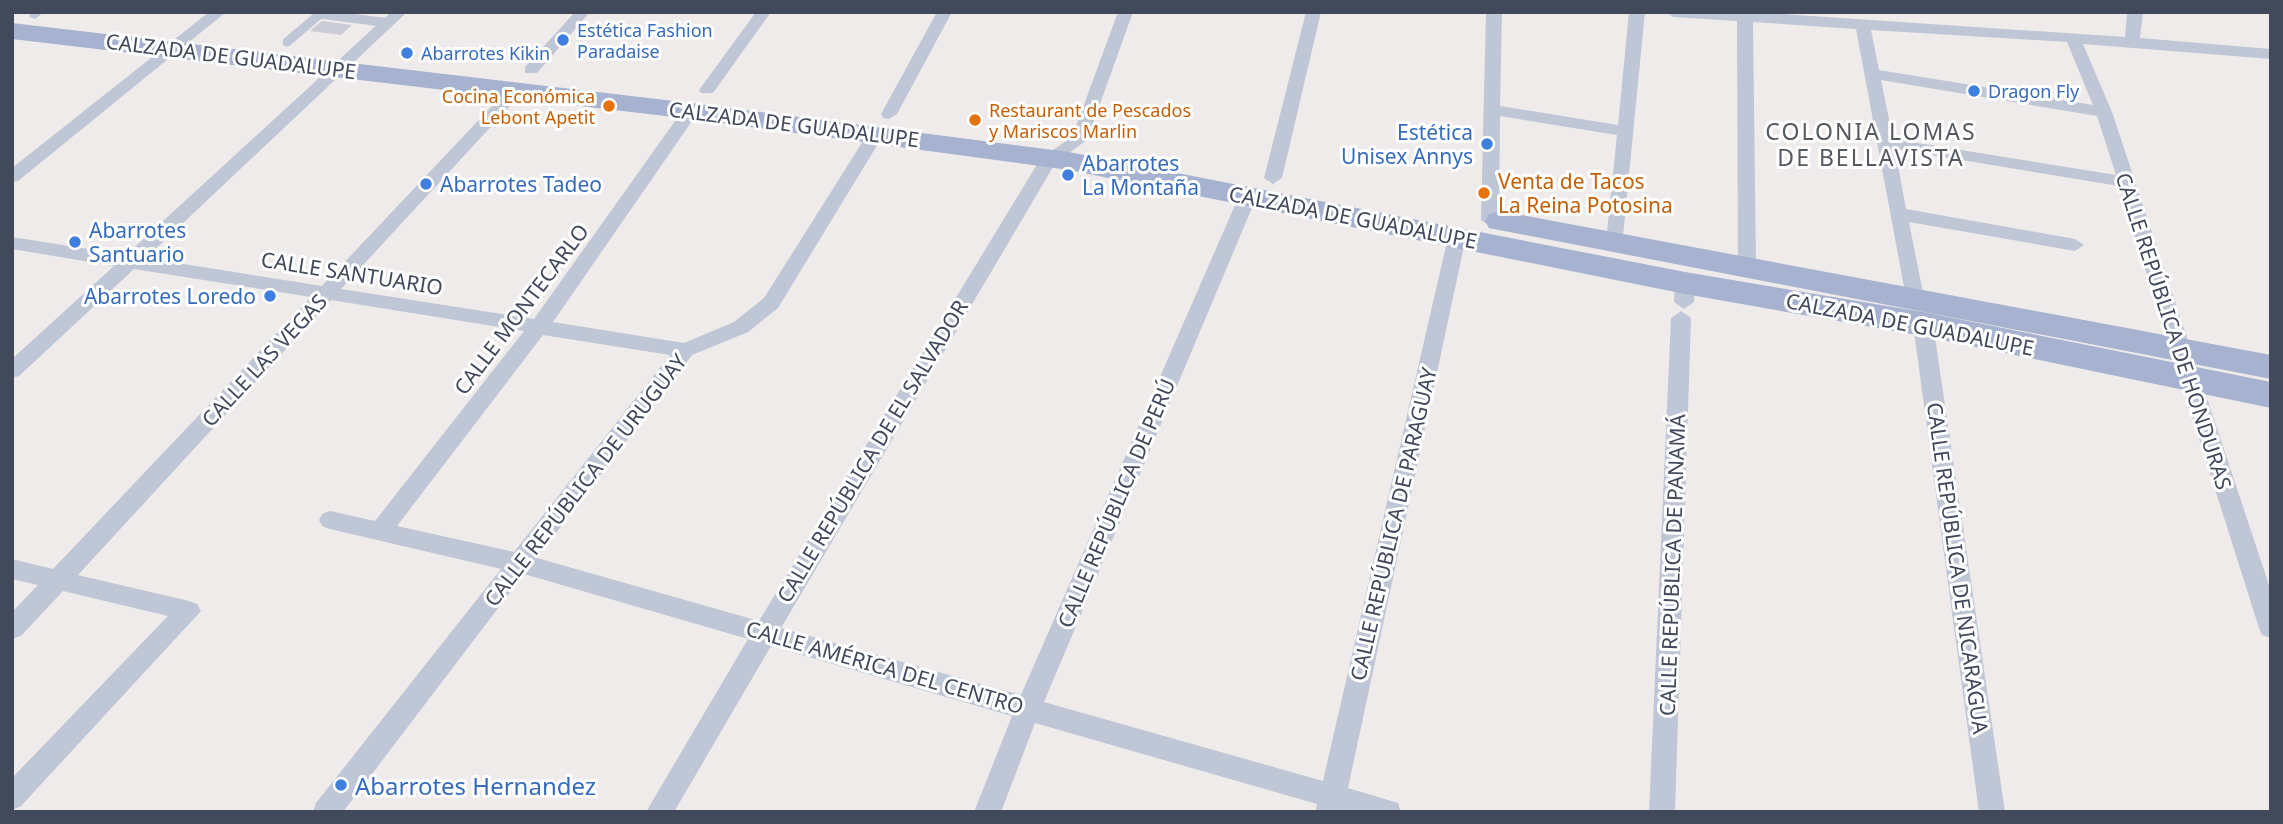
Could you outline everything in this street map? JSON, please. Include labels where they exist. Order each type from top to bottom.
[{"type":"main road","name":"CALZADA DE GUADALUPE","points":[[26,17],[197,30],[287,42],[348,60]]},
{"type":"main road","name":"CALZADA DE GUADALUPE","points":[[197,30],[348,60],[883,124],[1079,141],[1747,266],[2190,379],[2271,395]]},
{"type":"main road","name":"CALZADA DE GUADALUPE","points":[[883,124],[1457,237],[1683,301],[1918,311],[2180,350],[2271,367]]},
{"type":"street","name":"CALLE LAS VEGAS","points":[[12,629],[328,292],[583,12]]},
{"type":"street","name":"CALLE MONTECARLO","points":[[381,530],[540,325],[764,12]]},
{"type":"street","name":"CALLE REPÚBLICA DE URUGUAY","points":[[326,812],[685,350],[741,327],[771,303],[883,124],[945,12]]},
{"type":"street","points":[[1079,141],[1126,12]]},
{"type":"street","points":[[1273,178],[1314,12]]},
{"type":"street","points":[[1490,219],[1494,12]]},
{"type":"street","points":[[1615,242],[1637,12]]},
{"type":"street","points":[[1673,12],[1745,15],[1863,27],[2018,28],[2073,37],[2271,54]]},
{"type":"street","points":[[2132,41],[2135,12]]},
{"type":"street","points":[[1745,15],[1747,266]]},
{"type":"street","points":[[12,371],[394,17]]},
{"type":"street","name":"CALLE REPÚBLICA DE NICARAGUA","points":[[1863,27],[1918,311],[1992,812]]},
{"type":"street","points":[[12,177],[197,30]]},
{"type":"street","name":"CALLE REPÚBLICA DE HONDURAS","points":[[2073,37],[2104,112],[2271,628]]},
{"type":"street","points":[[1874,74],[2104,112]]},
{"type":"street","points":[[1492,110],[1626,131]]},
{"type":"street","name":"CALLE REPÚBLICA DE EL SALVADOR","points":[[659,812],[764,632],[1050,158],[1079,141]]},
{"type":"street","points":[[1887,144],[2126,182]]},
{"type":"street","name":"CALLE REPÚBLICA DE PERÚ","points":[[987,812],[1028,709],[1248,196]]},
{"type":"street","points":[[1899,214],[2075,245]]},
{"type":"street","name":"CALLE REPÚBLICA DE PARAGUAY","points":[[1331,804],[1457,237]]},
{"type":"street","name":"CALLE SANTUARIO","points":[[12,243],[685,350]]},
{"type":"street","name":"CALLE REPÚBLICA DE PANAMÁ","points":[[1662,812],[1683,301]]},
{"type":"street","name":"CALLE AMÉRICA DEL CENTRO","points":[[330,520],[519,563],[1028,709],[1331,804],[1388,812]]},
{"type":"street","points":[[12,569],[189,611],[12,797]]},
{"type":"lane","points":[[287,42],[320,14],[394,17]]},
{"type":"building","points":[[322,21],[352,25],[341,35],[310,31]]},
{"type":"place","name":"Estética Fashion Paradaise","points":[[563,40]]},
{"type":"place","name":"Abarrotes Kikin","points":[[407,53]]},
{"type":"place","name":"Dragon Fly","points":[[1974,91]]},
{"type":"place","name":"Cocina Económica Lebont Apetit","points":[[609,106]]},
{"type":"place","name":"Restaurant de Pescados y Mariscos Marlin","points":[[975,120]]},
{"type":"place","name":"Estética Unisex Annys","points":[[1487,144]]},
{"type":"place","name":"Abarrotes La Montaña","points":[[1068,175]]},
{"type":"place","name":"Abarrotes Tadeo","points":[[426,184]]},
{"type":"place","name":"Venta de Tacos La Reina Potosina","points":[[1484,193]]},
{"type":"place","name":"Abarrotes Santuario","points":[[75,242]]},
{"type":"place","name":"Abarrotes Loredo","points":[[270,296]]},
{"type":"place","name":"Abarrotes Hernandez","points":[[341,785]]},
{"type":"district","name":"COLONIA LOMAS DE BELLAVISTA","points":[[1871,144]]}]
